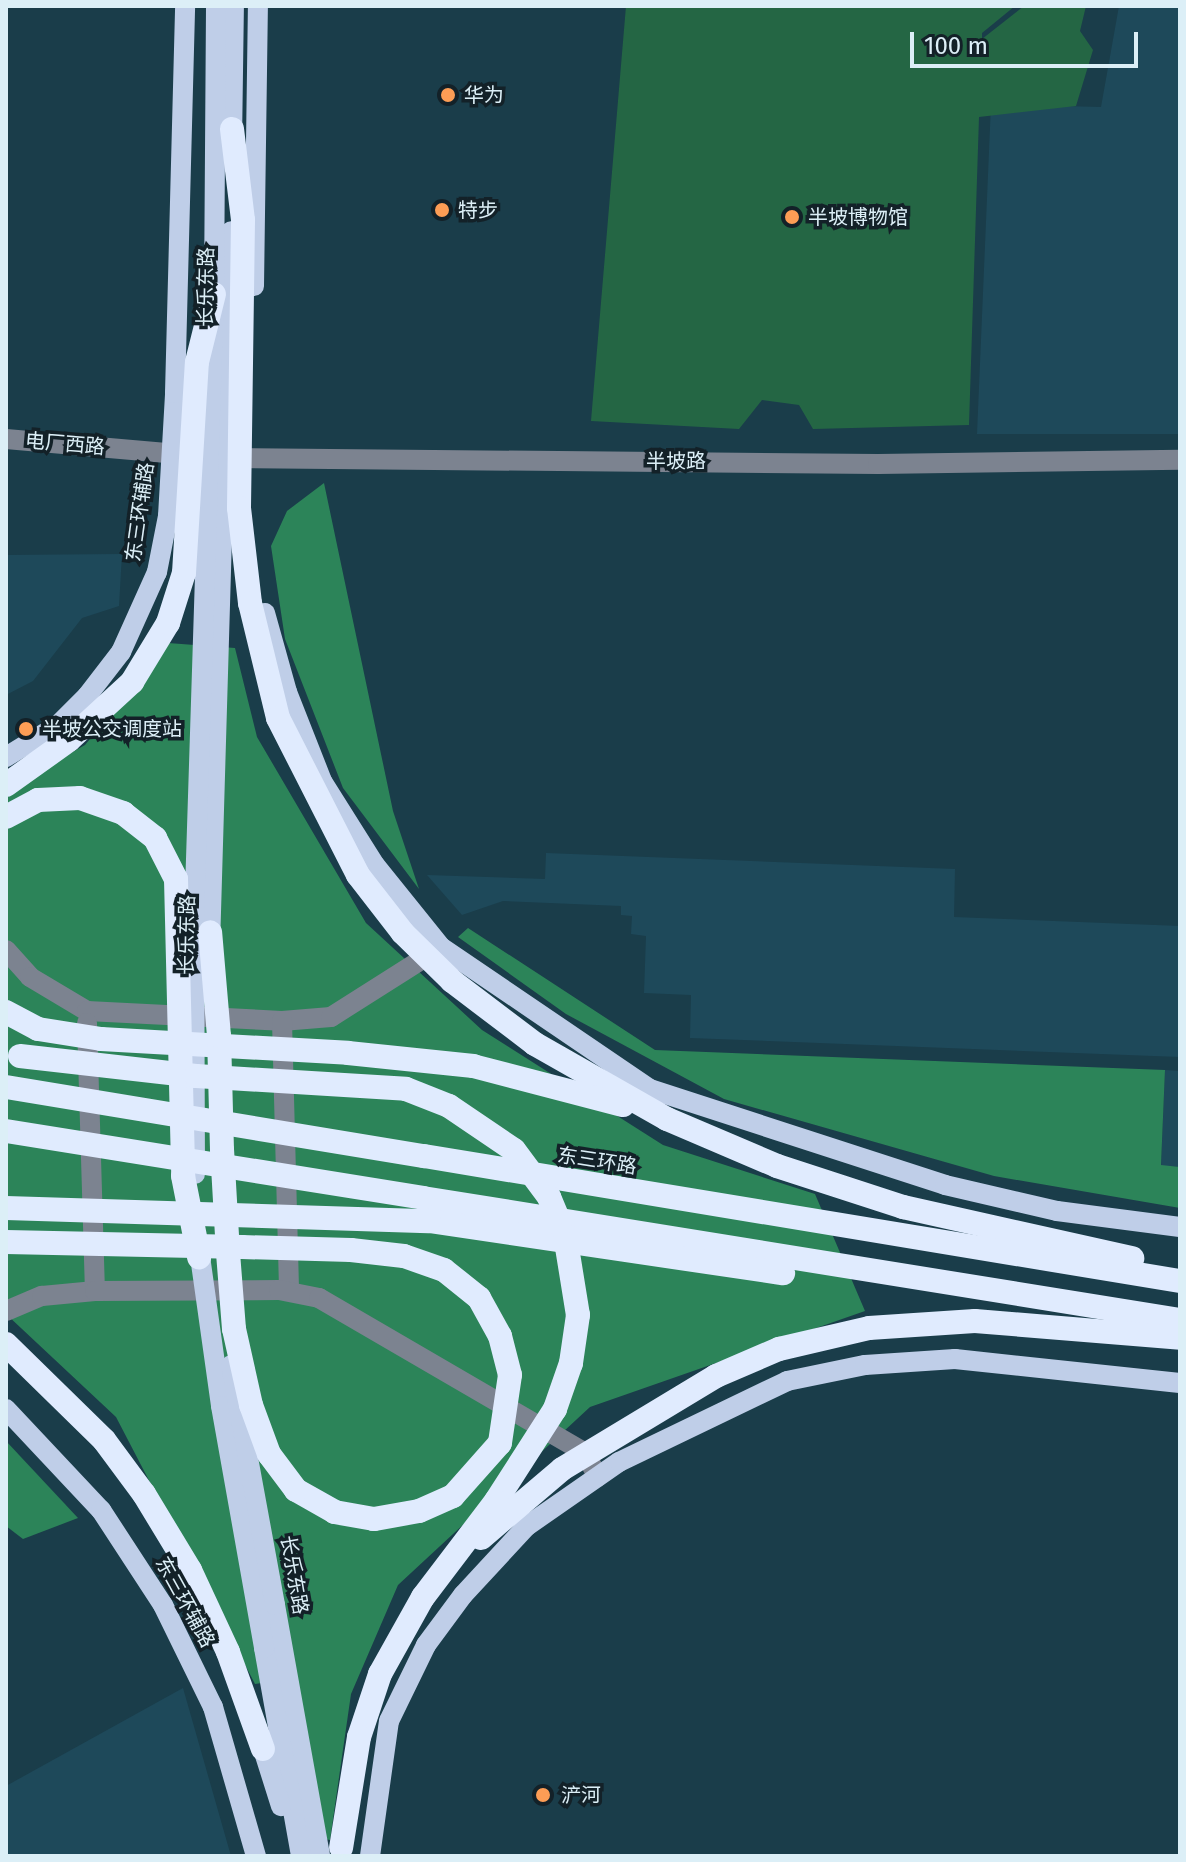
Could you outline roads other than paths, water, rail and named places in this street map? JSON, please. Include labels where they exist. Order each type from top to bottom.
[{"type":"highway","points":[[232,129],[243,220],[239,508],[250,603],[278,718],[358,875],[403,933],[452,981],[535,1044],[667,1119],[777,1166],[903,1207],[1138,1259],[1180,1274]]},
{"type":"highway","points":[[6,785],[69,740],[132,682],[168,623],[184,573],[197,362],[214,294]]},
{"type":"highway","points":[[6,817],[38,800],[80,798],[123,813],[155,838],[176,879],[183,1176],[199,1257]]},
{"type":"highway","points":[[6,1242],[211,1247],[226,1247],[242,1247],[351,1250],[404,1256],[444,1270],[479,1298],[500,1336],[510,1375],[500,1443],[453,1496],[419,1511],[374,1519],[335,1512],[296,1490],[269,1454],[251,1405],[234,1329],[228,1253],[227,1238],[224,1179],[222,1150],[219,1036],[210,932]]},
{"type":"highway","points":[[6,1012],[38,1029],[101,1039],[348,1053],[473,1066],[667,1119]]},
{"type":"highway","points":[[13,1055],[196,1076],[406,1089],[461,1112],[514,1150],[549,1197],[571,1259],[578,1315],[571,1363],[555,1409],[525,1460],[423,1597],[380,1674],[359,1737],[334,1853]]},
{"type":"highway","name":"东三环路","points":[[6,1087],[1180,1281]]},
{"type":"highway","points":[[6,1131],[426,1210],[832,1279],[888,1275],[1180,1320]]},
{"type":"highway","points":[[6,1208],[426,1210]]},
{"type":"highway","points":[[423,1597],[497,1523],[562,1469],[716,1376],[779,1349],[869,1328],[975,1321],[1180,1338]]},
{"type":"highway","points":[[6,1344],[104,1440],[144,1494],[215,1625],[263,1749]]},
{"type":"main road","name":"东三环辅路","points":[[6,757],[58,725],[121,652],[157,572],[172,454],[185,6]]},
{"type":"main road","name":"长乐东路","points":[[216,6],[214,294],[194,922],[199,1257],[299,1856]]},
{"type":"main road","name":"长乐东路","points":[[234,6],[210,932],[214,1181],[221,1279],[275,1605],[334,1853]]},
{"type":"main road","points":[[258,6],[250,460],[258,585],[297,720],[322,781],[375,865],[441,947],[650,1089],[945,1185],[1057,1211],[1180,1227]]},
{"type":"main road","points":[[370,1856],[389,1721],[426,1645],[527,1526],[598,1477],[717,1411],[787,1381],[865,1365],[955,1359],[1180,1383]]},
{"type":"main road","name":"东三环辅路","points":[[6,1409],[101,1510],[163,1605],[213,1707],[256,1856]]},
{"type":"main road","points":[[263,1749],[299,1856]]},
{"type":"street","name":"电厂西路","points":[[6,439],[172,454]]},
{"type":"street","name":"半坡路","points":[[172,454],[250,460],[878,464],[1180,460]]},
{"type":"street","points":[[6,950],[30,977],[87,1011],[282,1021],[331,1017],[441,947]]},
{"type":"street","points":[[87,1011],[95,1291]]},
{"type":"street","points":[[282,1021],[289,1290]]},
{"type":"street","points":[[6,1311],[42,1296],[95,1291],[289,1290],[319,1298],[585,1453],[598,1477]]},
{"type":"place","name":"华为","points":[[448,95]]},
{"type":"place","name":"特步","points":[[442,210]]},
{"type":"place","name":"半坡博物馆","points":[[792,217]]},
{"type":"place","name":"半坡公交调度站","points":[[26,729]]},
{"type":"place","name":"浐河","points":[[543,1795]]}]
